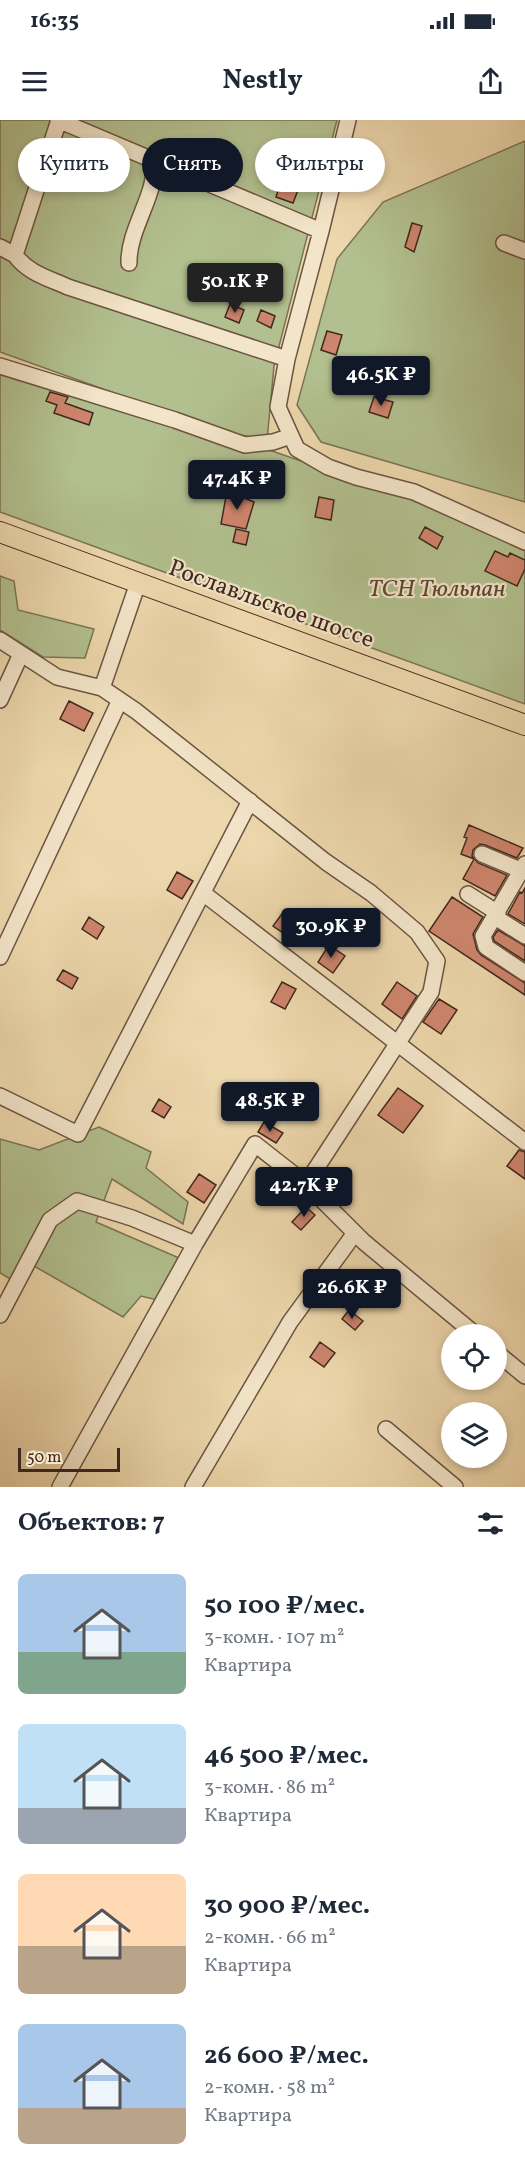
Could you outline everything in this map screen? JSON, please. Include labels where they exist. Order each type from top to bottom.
[{"type":"main road","name":"Рославльское шоссе","points":[[0,532],[525,725]]},
{"type":"street","points":[[15,255],[59,120],[142,156]]},
{"type":"street","points":[[348,120],[287,359],[278,407],[297,450],[328,467],[414,492],[525,542]]},
{"type":"street","points":[[129,263],[134,233],[148,192]]},
{"type":"street","points":[[228,192],[321,231]]},
{"type":"street","points":[[504,243],[525,250]]},
{"type":"street","points":[[0,247],[15,255],[22,265],[34,272],[69,287],[287,359]]},
{"type":"street","points":[[0,366],[175,420],[245,445],[273,442],[291,436]]},
{"type":"street","points":[[102,688],[138,583]]},
{"type":"street","points":[[0,640],[57,678],[102,688],[120,700],[408,924],[417,932],[437,960],[431,992],[306,1184]]},
{"type":"street","points":[[0,700],[21,654]]},
{"type":"street","points":[[0,957],[120,700]]},
{"type":"street","points":[[0,1096],[78,1134],[250,801]]},
{"type":"street","points":[[482,854],[522,876],[483,936],[486,947],[525,973]]},
{"type":"street","points":[[203,893],[525,1142]]},
{"type":"street","points":[[468,894],[525,936]]},
{"type":"street","points":[[60,1487],[195,1244],[255,1144],[306,1184],[355,1233],[463,1324]]},
{"type":"street","points":[[0,1315],[50,1220],[77,1202],[132,1218],[195,1244]]},
{"type":"street","points":[[193,1487],[290,1322],[355,1233]]},
{"type":"street","points":[[507,1361],[525,1376]]},
{"type":"street","points":[[386,1429],[455,1487]]},
{"type":"green space","points":[[0,120],[337,120],[332,138],[255,138],[255,192],[319,192],[274,366],[267,440],[220,431],[0,352]]},
{"type":"green space","points":[[525,141],[525,502],[321,442],[297,405],[337,259],[383,202]]},
{"type":"green space","name":"ТСН Тюльпан","points":[[0,365],[219,440],[272,451],[477,522],[525,551],[525,704],[0,512]]},
{"type":"green space","points":[[0,576],[14,581],[18,610],[94,629],[85,658],[43,657],[0,630]]},
{"type":"green space","points":[[99,1127],[151,1152],[146,1168],[188,1202],[183,1224],[112,1179],[96,1222],[179,1258],[170,1303],[141,1296],[123,1317],[27,1262],[12,1280],[0,1273],[0,1139],[39,1150]]},
{"type":"building","points":[[278,192],[297,192],[293,203],[276,197]]},
{"type":"building","points":[[412,223],[422,226],[414,252],[405,247]]},
{"type":"building","points":[[230,304],[244,310],[239,323],[225,317]]},
{"type":"building","points":[[261,310],[275,316],[271,328],[257,321]]},
{"type":"building","points":[[327,331],[342,335],[336,355],[321,350]]},
{"type":"building","points":[[50,392],[68,397],[65,403],[93,413],[89,425],[54,413],[57,405],[46,401]]},
{"type":"building","points":[[374,397],[393,402],[388,418],[369,412]]},
{"type":"building","points":[[227,491],[254,502],[246,529],[221,524]]},
{"type":"building","points":[[319,497],[334,500],[331,520],[315,517]]},
{"type":"building","points":[[425,527],[443,537],[437,549],[419,538]]},
{"type":"building","points":[[236,529],[249,532],[246,545],[233,542]]},
{"type":"building","points":[[495,551],[508,557],[510,553],[525,560],[525,569],[517,586],[485,571]]},
{"type":"building","points":[[69,701],[93,713],[84,731],[60,719]]},
{"type":"building","points":[[469,825],[523,848],[517,858],[480,844],[473,850],[472,856],[478,863],[507,875],[495,896],[463,879],[474,859],[461,854]]},
{"type":"building","points":[[177,872],[193,881],[182,899],[167,890]]},
{"type":"building","points":[[525,888],[525,924],[508,914],[520,892],[522,893]]},
{"type":"building","points":[[452,897],[483,917],[473,934],[477,950],[481,955],[525,983],[525,995],[429,931]]},
{"type":"building","points":[[284,911],[303,924],[292,939],[273,926]]},
{"type":"building","points":[[89,917],[104,927],[97,939],[82,929]]},
{"type":"building","points":[[498,930],[525,946],[525,961],[494,941],[493,937]]},
{"type":"building","points":[[329,945],[345,956],[333,973],[318,962]]},
{"type":"building","points":[[63,970],[78,978],[72,989],[57,980]]},
{"type":"building","points":[[282,982],[296,989],[285,1009],[271,1002]]},
{"type":"building","points":[[397,982],[417,996],[402,1019],[382,1004]]},
{"type":"building","points":[[439,999],[457,1010],[441,1034],[423,1022]]},
{"type":"building","points":[[398,1088],[423,1106],[403,1133],[378,1115]]},
{"type":"building","points":[[159,1099],[171,1107],[164,1118],[152,1111]]},
{"type":"building","points":[[264,1122],[283,1133],[276,1143],[258,1132]]},
{"type":"building","points":[[519,1150],[525,1152],[525,1179],[507,1166]]},
{"type":"building","points":[[199,1174],[216,1185],[204,1203],[187,1192]]},
{"type":"building","points":[[306,1207],[315,1215],[301,1230],[292,1222]]},
{"type":"building","points":[[349,1310],[363,1321],[355,1330],[342,1319]]},
{"type":"building","points":[[320,1342],[335,1353],[324,1367],[310,1357]]}]
